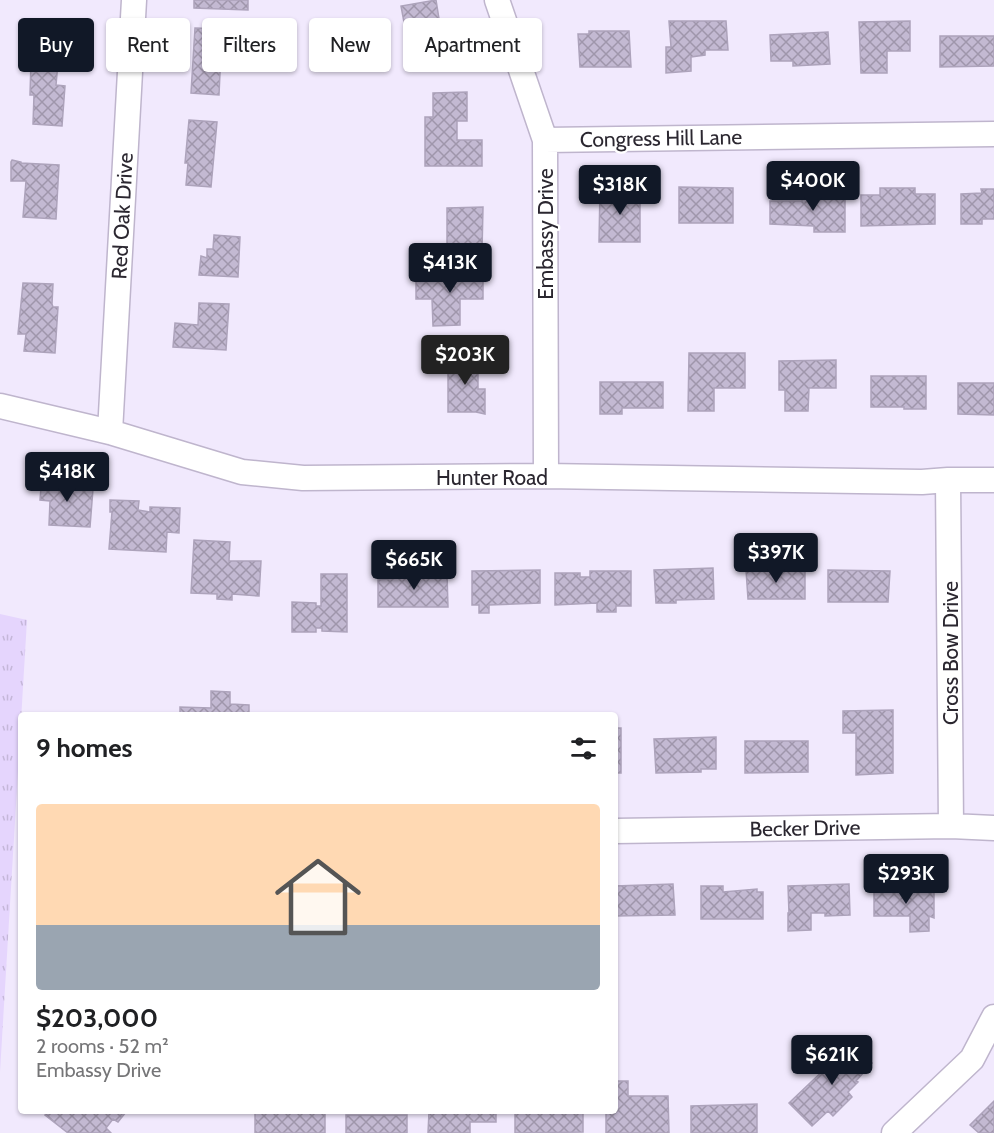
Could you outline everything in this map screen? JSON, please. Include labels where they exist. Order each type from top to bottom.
[{"type":"street","name":"Red Oak Drive","points":[[110,432],[134,0]]},
{"type":"street","name":"Embassy Drive","points":[[497,0],[545,140],[546,476]]},
{"type":"street","name":"Congress Hill Lane","points":[[545,140],[994,134]]},
{"type":"street","name":"Hunter Road","points":[[0,406],[110,432],[242,472],[303,478],[546,476],[922,482],[994,480]]},
{"type":"street","name":"Cross Bow Drive","points":[[948,480],[951,826]]},
{"type":"street","name":"Becker Drive","points":[[618,831],[951,826],[994,828]]},
{"type":"street","points":[[894,1133],[972,1059],[994,1017]]},
{"type":"green space","points":[[0,614],[27,620],[22,712],[18,712],[18,771],[0,1072]]},
{"type":"building","points":[[194,0],[248,0],[248,10],[194,8]]},
{"type":"building","points":[[436,0],[439,18],[403,18],[401,6]]},
{"type":"building","points":[[669,21],[726,21],[728,50],[705,50],[705,55],[691,57],[691,71],[666,73],[666,47],[671,47]]},
{"type":"building","points":[[910,21],[910,51],[887,51],[887,73],[861,73],[859,22]]},
{"type":"building","points":[[195,28],[202,28],[202,72],[220,72],[219,95],[191,93]]},
{"type":"building","points":[[589,31],[629,31],[631,67],[580,67],[578,34],[589,34]]},
{"type":"building","points":[[828,32],[830,64],[793,66],[793,61],[771,61],[770,35]]},
{"type":"building","points":[[940,36],[994,36],[994,66],[940,67]]},
{"type":"building","points":[[31,72],[57,72],[56,85],[65,86],[62,126],[33,124],[34,95],[30,95]]},
{"type":"building","points":[[467,92],[467,121],[457,121],[457,140],[482,140],[482,166],[425,166],[425,117],[433,117],[433,93]]},
{"type":"building","points":[[189,120],[217,122],[211,187],[186,185],[188,163],[185,163]]},
{"type":"building","points":[[12,160],[21,163],[59,165],[56,219],[23,217],[26,181],[11,181]]},
{"type":"building","points":[[679,187],[733,188],[733,223],[679,223]]},
{"type":"building","points":[[880,188],[915,188],[915,194],[935,194],[935,224],[861,226],[861,195],[880,195]]},
{"type":"building","points":[[600,189],[640,191],[640,242],[599,242]]},
{"type":"building","points":[[814,189],[845,191],[845,232],[814,232],[814,226],[770,224],[770,201],[802,201],[802,198],[814,198]]},
{"type":"building","points":[[981,189],[994,189],[994,219],[982,219],[982,224],[961,224],[961,194],[982,193]]},
{"type":"building","points":[[483,207],[482,252],[447,254],[447,208]]},
{"type":"building","points":[[214,235],[240,237],[238,277],[199,275],[201,256],[207,258],[207,249],[213,249]]},
{"type":"building","points":[[461,268],[461,274],[483,273],[483,299],[460,299],[460,325],[433,326],[432,299],[416,299],[416,281],[433,280],[432,270]]},
{"type":"building","points":[[23,283],[53,284],[52,304],[53,307],[58,307],[55,353],[24,351],[26,334],[18,334]]},
{"type":"building","points":[[199,303],[229,304],[226,350],[173,347],[175,323],[198,325]]},
{"type":"building","points":[[689,353],[745,353],[745,388],[714,388],[714,411],[688,411]]},
{"type":"building","points":[[448,357],[478,357],[478,389],[485,389],[485,414],[448,412]]},
{"type":"building","points":[[836,360],[836,388],[809,388],[808,411],[785,411],[785,390],[779,390],[779,361]]},
{"type":"building","points":[[871,376],[926,376],[926,409],[871,407]]},
{"type":"building","points":[[600,382],[663,382],[663,408],[622,408],[622,414],[600,414]]},
{"type":"building","points":[[958,383],[994,383],[994,415],[958,414]]},
{"type":"building","points":[[42,476],[65,478],[65,488],[93,489],[90,527],[49,525],[50,501],[40,500]]},
{"type":"building","points":[[110,500],[139,501],[138,510],[150,512],[150,507],[180,508],[179,533],[167,532],[166,552],[109,549],[112,512],[110,512]]},
{"type":"building","points":[[194,540],[230,542],[229,561],[261,561],[259,596],[232,594],[232,600],[217,599],[217,594],[191,593]]},
{"type":"building","points":[[713,568],[714,599],[656,603],[654,570]]},
{"type":"building","points":[[805,568],[805,599],[748,599],[746,570]]},
{"type":"building","points":[[540,570],[540,603],[489,605],[489,613],[479,613],[479,605],[472,605],[472,571]]},
{"type":"building","points":[[828,570],[890,571],[888,602],[828,602]]},
{"type":"building","points":[[590,571],[631,571],[631,606],[616,606],[616,612],[597,612],[597,603],[555,605],[555,573],[580,573],[580,577],[590,577]]},
{"type":"building","points":[[447,573],[448,607],[378,607],[378,580],[398,578],[398,574]]},
{"type":"building","points":[[321,574],[347,574],[347,632],[322,631],[322,628],[316,628],[316,632],[292,632],[292,602],[316,603],[316,606],[321,606]]},
{"type":"building","points":[[211,691],[230,692],[230,704],[249,705],[249,712],[180,712],[180,707],[211,708]]},
{"type":"building","points":[[893,710],[893,773],[856,775],[856,733],[843,733],[843,711]]},
{"type":"building","points":[[618,728],[621,728],[621,773],[618,773]]},
{"type":"building","points":[[716,737],[716,769],[701,769],[701,772],[656,773],[654,739]]},
{"type":"building","points":[[745,741],[808,741],[808,772],[745,773]]},
{"type":"building","points":[[673,884],[675,915],[618,916],[618,886]]},
{"type":"building","points":[[849,884],[850,915],[825,916],[825,913],[811,913],[811,930],[788,931],[788,886]]},
{"type":"building","points":[[904,884],[924,884],[924,889],[934,889],[934,918],[929,916],[929,931],[910,932],[910,916],[874,916],[874,887],[904,889]]},
{"type":"building","points":[[701,886],[723,886],[723,892],[757,889],[757,892],[763,892],[763,919],[701,919]]},
{"type":"building","points":[[852,1043],[872,1063],[848,1092],[852,1097],[833,1116],[828,1111],[812,1126],[789,1103]]},
{"type":"building","points":[[618,1081],[628,1081],[628,1096],[668,1096],[669,1133],[606,1133],[606,1114],[618,1114]]},
{"type":"building","points":[[994,1101],[994,1133],[979,1133],[970,1125]]},
{"type":"building","points":[[757,1104],[757,1133],[691,1133],[691,1106]]},
{"type":"building","points":[[124,1114],[118,1122],[113,1119],[106,1128],[111,1133],[68,1133],[45,1115]]},
{"type":"building","points":[[255,1114],[325,1114],[325,1133],[255,1133]]},
{"type":"building","points":[[429,1114],[496,1114],[496,1122],[470,1122],[470,1133],[428,1133]]},
{"type":"building","points":[[515,1114],[583,1114],[583,1132],[515,1133]]},
{"type":"building","points":[[346,1115],[407,1115],[407,1133],[346,1133]]}]
